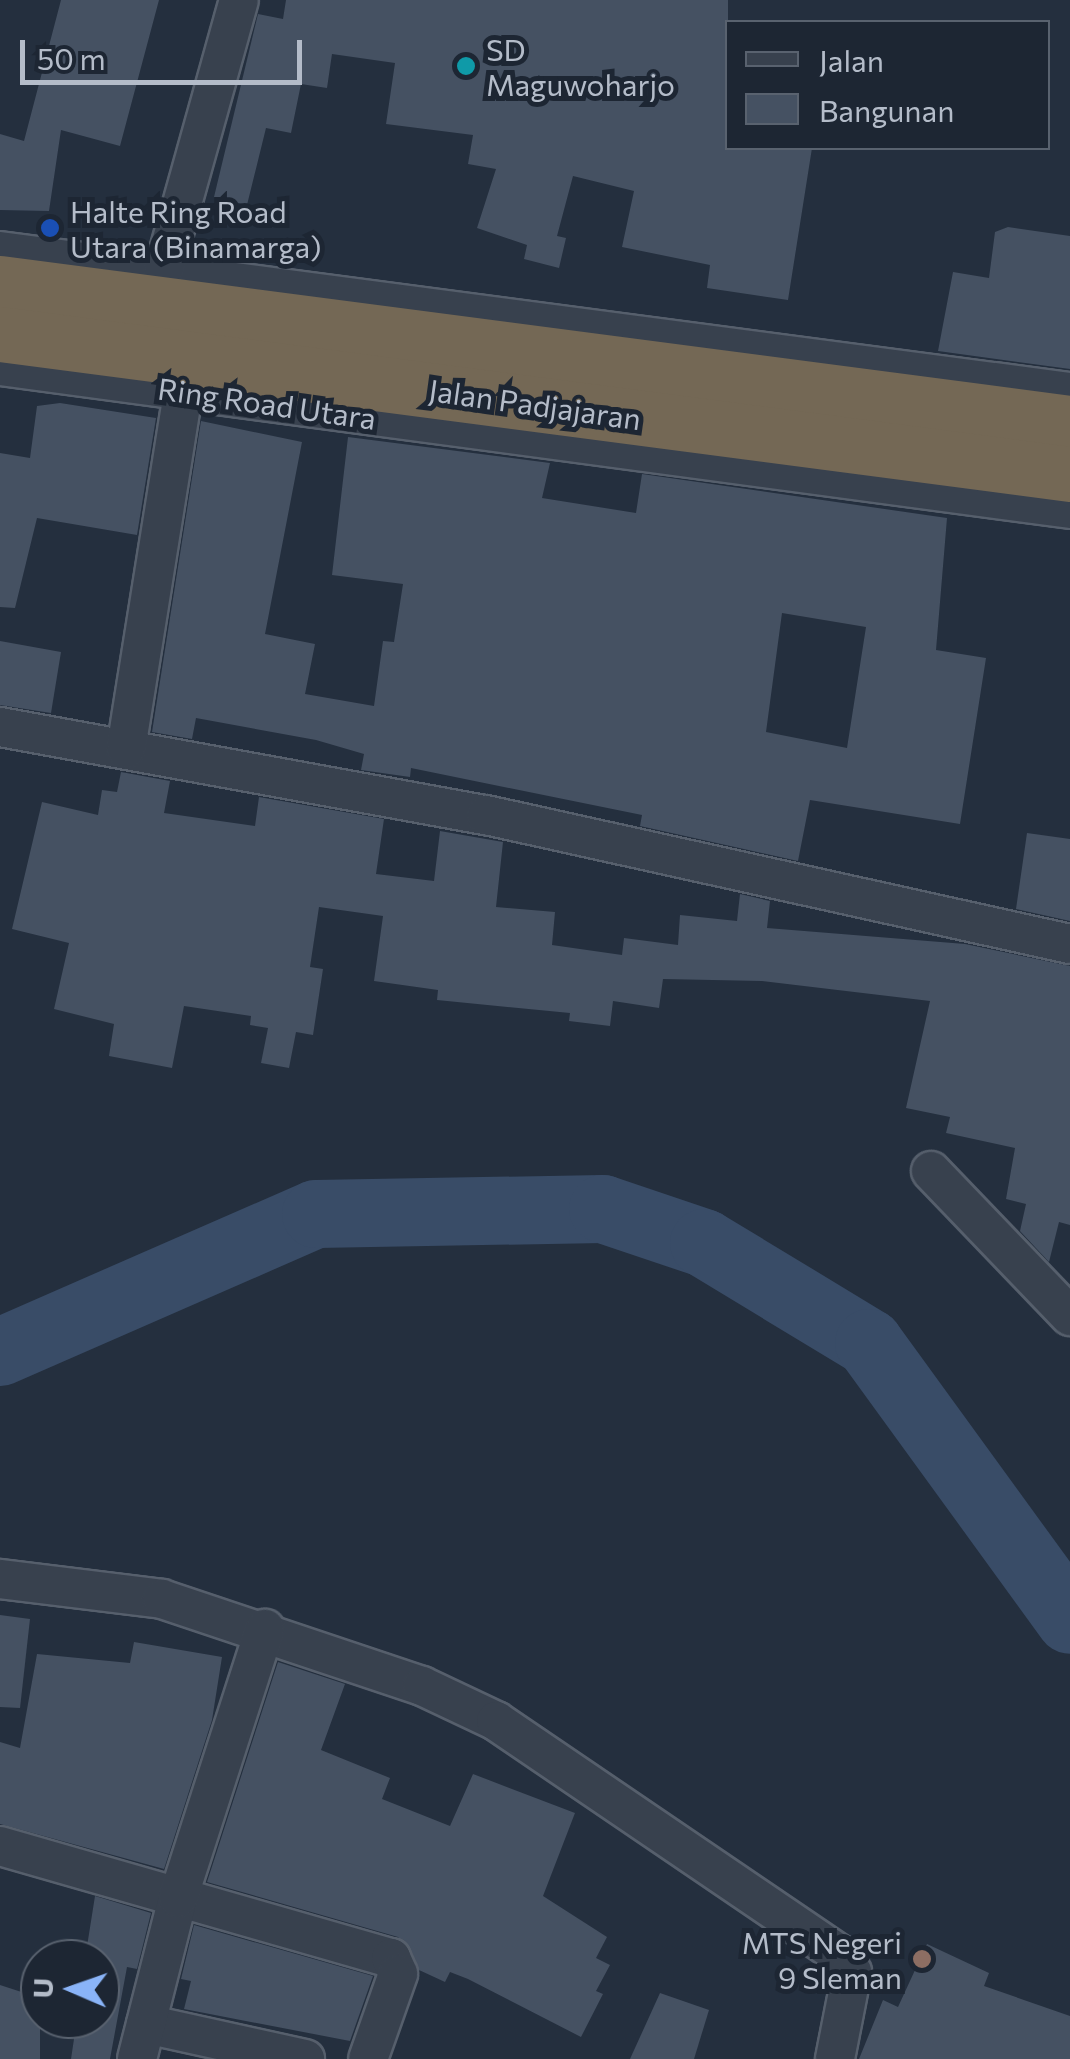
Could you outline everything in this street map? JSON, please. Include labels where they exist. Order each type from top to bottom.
[{"type":"highway","name":"Jalan Padjajaran","points":[[0,283],[367,315],[1070,423]]},
{"type":"highway","name":"Jalan Padjajaran","points":[[0,334],[534,421],[1070,474]]},
{"type":"street","points":[[163,272],[238,0]]},
{"type":"street","points":[[0,251],[163,272],[367,315],[1070,392]]},
{"type":"street","name":"Ring Road Utara","points":[[0,366],[183,392],[534,421],[1070,509]]},
{"type":"street","points":[[126,749],[183,392]]},
{"type":"street","points":[[0,727],[486,815],[1070,944]]},
{"type":"street","points":[[931,1170],[1070,1316]]},
{"type":"street","points":[[0,1579],[103,1586],[265,1629],[496,1720],[839,1954],[852,1972],[835,2059]]},
{"type":"street","points":[[265,1629],[178,1898],[142,2042],[305,2059]]},
{"type":"street","points":[[0,1846],[392,1958],[398,1974],[368,2059]]},
{"type":"building","points":[[61,0],[159,0],[120,146],[61,130],[49,211],[0,210],[0,134],[24,141]]},
{"type":"building","points":[[286,0],[728,0],[725,150],[812,150],[788,300],[707,288],[710,265],[622,247],[634,191],[573,176],[557,236],[566,238],[559,268],[524,259],[527,245],[477,228],[496,169],[468,164],[473,135],[386,124],[395,63],[332,54],[327,88],[301,84],[291,133],[266,128],[247,205],[214,197],[258,14],[283,19]]},
{"type":"building","points":[[1008,227],[1070,236],[1070,369],[938,351],[953,272],[989,278],[995,232]]},
{"type":"building","points":[[60,403],[156,418],[137,535],[37,518],[15,608],[0,607],[0,453],[30,458],[37,406]]},
{"type":"building","points":[[201,421],[302,442],[265,634],[315,644],[305,694],[374,706],[383,641],[394,642],[403,584],[332,575],[348,437],[550,463],[542,498],[636,513],[642,474],[947,518],[936,650],[986,658],[960,824],[810,800],[798,861],[640,826],[642,815],[411,768],[410,777],[361,770],[364,754],[316,740],[196,718],[192,739],[152,732]],"holes":[[[782,613],[866,627],[847,748],[766,732]]]},
{"type":"building","points":[[0,641],[61,652],[51,713],[0,705]]},
{"type":"building","points":[[121,772],[170,781],[164,813],[255,826],[259,797],[384,819],[376,874],[434,881],[440,831],[503,842],[496,907],[555,912],[552,945],[622,955],[624,938],[678,945],[680,915],[737,921],[740,894],[770,901],[767,928],[965,944],[1070,966],[1070,1225],[1059,1222],[1049,1262],[1020,1231],[1026,1204],[1006,1199],[1015,1148],[946,1133],[950,1117],[906,1108],[930,1001],[762,981],[663,979],[659,1008],[613,1001],[610,1026],[569,1021],[570,1013],[437,1000],[438,990],[374,981],[383,916],[319,907],[310,967],[323,969],[313,1035],[296,1032],[289,1068],[261,1063],[268,1028],[250,1025],[251,1016],[184,1006],[172,1068],[109,1056],[114,1024],[54,1009],[69,943],[12,929],[42,802],[98,815],[102,790],[117,792]]},
{"type":"building","points":[[1027,833],[1070,839],[1070,921],[1016,909]]},
{"type":"building","points":[[0,1615],[30,1619],[20,1708],[0,1707]]},
{"type":"building","points":[[134,1642],[222,1657],[212,1720],[164,1869],[0,1824],[0,1742],[20,1748],[37,1654],[130,1663]]},
{"type":"building","points":[[278,1662],[345,1684],[321,1750],[390,1778],[382,1799],[450,1826],[473,1774],[575,1813],[543,1896],[607,1937],[596,1958],[610,1965],[596,1991],[603,1994],[581,2037],[468,1979],[450,1972],[445,1982],[419,1970],[398,1937],[207,1882]]},
{"type":"building","points":[[95,1896],[151,1913],[137,1969],[127,1967],[120,2005],[120,1939],[88,1939]]},
{"type":"building","points":[[194,1925],[373,1976],[350,2041],[184,2009],[191,1981],[181,1979]]},
{"type":"building","name":"MTS Negeri 9 Sleman","points":[[927,1944],[989,1973],[984,1986],[1070,2016],[1070,2059],[859,2059],[883,2000],[898,2007]]},
{"type":"building","points":[[0,1985],[20,1992],[20,2039],[40,2039],[40,2059],[0,2059]]},
{"type":"building","points":[[660,1993],[709,2010],[694,2059],[630,2059]]},
{"type":"building","points":[[74,2039],[114,2039],[110,2059],[71,2059]]},
{"type":"waterway","points":[[0,1352],[316,1214],[603,1209],[704,1243],[869,1343],[1070,1620]]},
{"type":"place","name":"SD Maguwoharjo","points":[[466,66]]},
{"type":"place","name":"Halte Ring Road Utara (Binamarga)","points":[[50,228]]},
{"type":"place","name":"MTS Negeri 9 Sleman","points":[[922,1959]]}]
